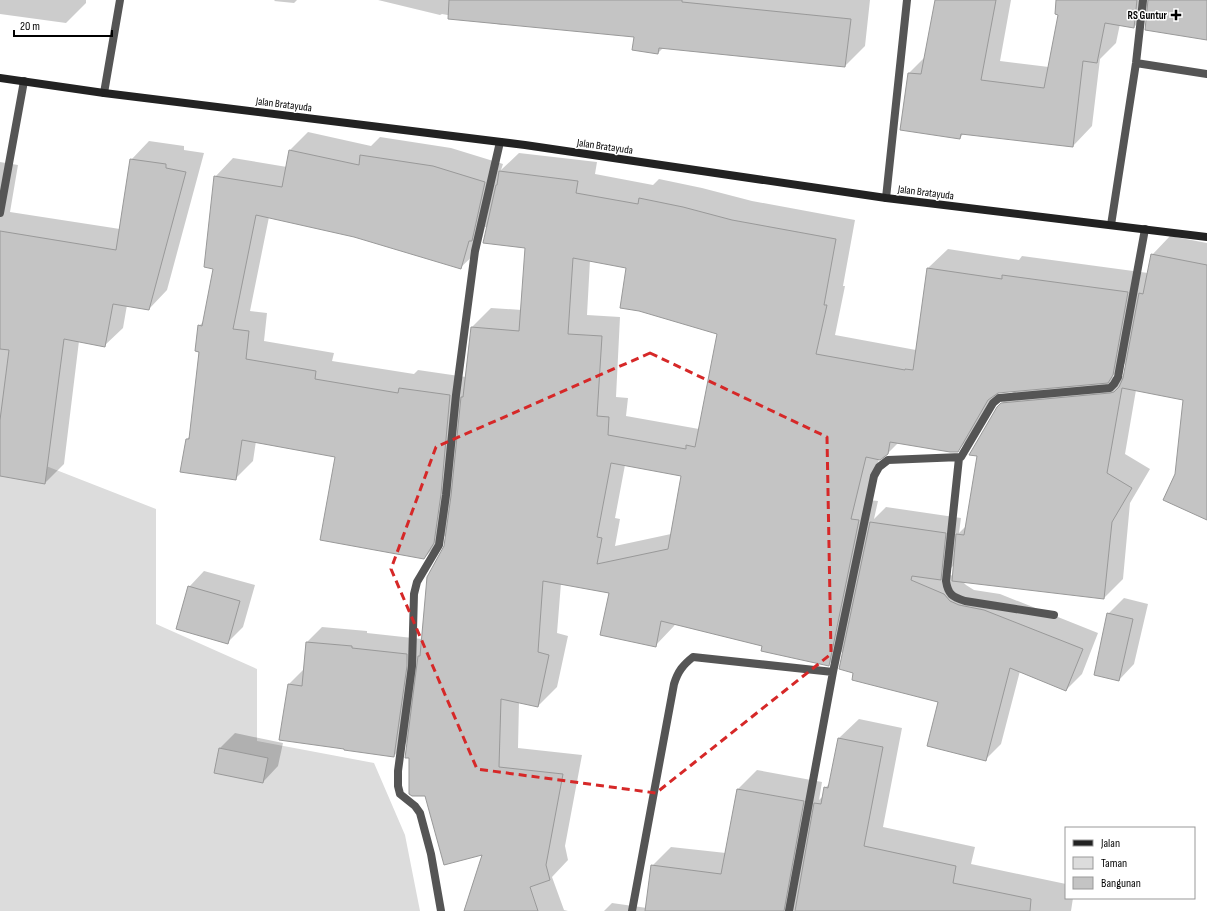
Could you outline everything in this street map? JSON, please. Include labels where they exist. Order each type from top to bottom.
[{"type":"street","points":[[104,93],[120,0]]},
{"type":"street","points":[[886,198],[907,0]]},
{"type":"street","points":[[1111,225],[1136,63],[1143,0]]},
{"type":"street","points":[[1136,63],[1207,74]]},
{"type":"street","name":"Jalan Bratayuda","points":[[0,78],[104,93],[500,142],[886,198],[1207,237]]},
{"type":"street","points":[[0,212],[24,81]]},
{"type":"street","points":[[441,911],[431,854],[420,813],[415,806],[400,794],[398,786],[398,772],[412,666],[414,594],[417,582],[439,545],[446,495],[456,395],[475,251],[500,142]]},
{"type":"street","points":[[789,911],[833,672],[874,476],[879,467],[888,460],[959,458],[963,455],[993,403],[999,398],[1110,388],[1118,377],[1145,229]]},
{"type":"street","points":[[959,458],[946,581],[947,590],[952,595],[965,601],[1054,615]]},
{"type":"street","points":[[632,911],[674,684],[681,667],[693,657],[833,672]]},
{"type":"highlighted area","points":[[650,353],[827,437],[831,654],[656,793],[477,769],[391,569],[436,447]]},
{"type":"green space","points":[[0,448],[156,509],[156,624],[257,669],[257,741],[374,763],[405,835],[420,911],[0,911]]},
{"type":"building","points":[[449,0],[682,0],[682,2],[851,19],[845,67],[659,48],[658,54],[632,50],[634,37],[448,19]]},
{"type":"building","points":[[935,0],[996,0],[981,80],[1044,88],[1058,15],[1055,14],[1056,0],[1137,0],[1134,28],[1105,23],[1097,63],[1083,61],[1073,147],[961,134],[960,139],[900,130],[908,73],[921,74]]},
{"type":"building","name":"RS Guntur","points":[[1148,0],[1207,0],[1207,40],[1145,30]]},
{"type":"building","points":[[289,150],[359,165],[360,155],[433,166],[485,182],[472,241],[469,241],[461,269],[354,237],[256,215],[233,329],[249,331],[246,359],[316,371],[315,379],[398,393],[399,388],[450,395],[441,494],[434,543],[424,559],[320,540],[335,457],[242,440],[236,480],[180,472],[186,439],[189,439],[199,352],[195,351],[198,325],[202,326],[213,269],[204,267],[214,176],[282,187]]},
{"type":"building","points":[[130,159],[166,164],[166,168],[186,172],[149,310],[113,304],[105,347],[64,339],[45,484],[0,476],[0,420],[9,350],[0,349],[0,231],[116,250]]},
{"type":"building","points":[[499,171],[578,181],[576,193],[638,204],[639,198],[683,207],[732,220],[836,239],[824,305],[827,305],[816,354],[905,370],[913,370],[927,268],[1002,279],[1002,275],[1128,292],[1113,375],[1108,383],[998,393],[988,400],[958,452],[890,442],[888,454],[880,460],[866,457],[851,519],[859,520],[829,666],[761,651],[762,646],[661,621],[656,647],[600,635],[609,593],[543,581],[538,652],[549,655],[538,707],[501,699],[499,767],[563,774],[546,865],[550,880],[530,887],[538,911],[464,911],[482,855],[444,865],[425,796],[412,796],[409,794],[409,758],[405,758],[418,656],[420,656],[427,577],[444,546],[451,496],[461,397],[463,397],[471,327],[519,331],[525,248],[483,243]],"holes":[[[573,258],[626,268],[620,308],[639,311],[717,334],[695,447],[686,445],[686,449],[608,435],[609,417],[597,416],[602,336],[568,334]],[[611,463],[681,476],[668,549],[597,564],[602,538],[597,537]]]},
{"type":"building","points":[[1151,254],[1207,265],[1207,520],[1163,500],[1175,474],[1183,400],[1122,388],[1107,473],[1132,488],[1112,522],[1104,599],[952,581],[956,534],[964,535],[977,456],[969,455],[997,407],[1001,403],[1114,392],[1119,387],[1123,378],[1139,293],[1143,294]]},
{"type":"building","points":[[870,522],[946,533],[941,580],[912,576],[911,580],[944,594],[950,601],[959,605],[984,610],[1083,649],[1066,691],[1010,668],[986,761],[927,746],[938,702],[852,680],[853,673],[839,669]]},
{"type":"building","points":[[188,586],[240,601],[228,644],[176,629]]},
{"type":"building","points":[[1107,613],[1133,619],[1119,681],[1094,675]]},
{"type":"building","points":[[306,642],[352,646],[352,648],[407,654],[407,666],[394,757],[279,740],[288,684],[302,686]]},
{"type":"building","points":[[838,738],[883,747],[864,846],[956,866],[953,883],[1031,899],[1030,911],[795,911],[814,803],[821,804],[824,787],[828,788]]},
{"type":"building","points":[[219,748],[268,758],[263,783],[214,773]]},
{"type":"building","points":[[737,789],[804,801],[784,911],[645,911],[651,865],[721,874]]},
{"type":"place","name":"RS Guntur","points":[[1176,15]]}]
